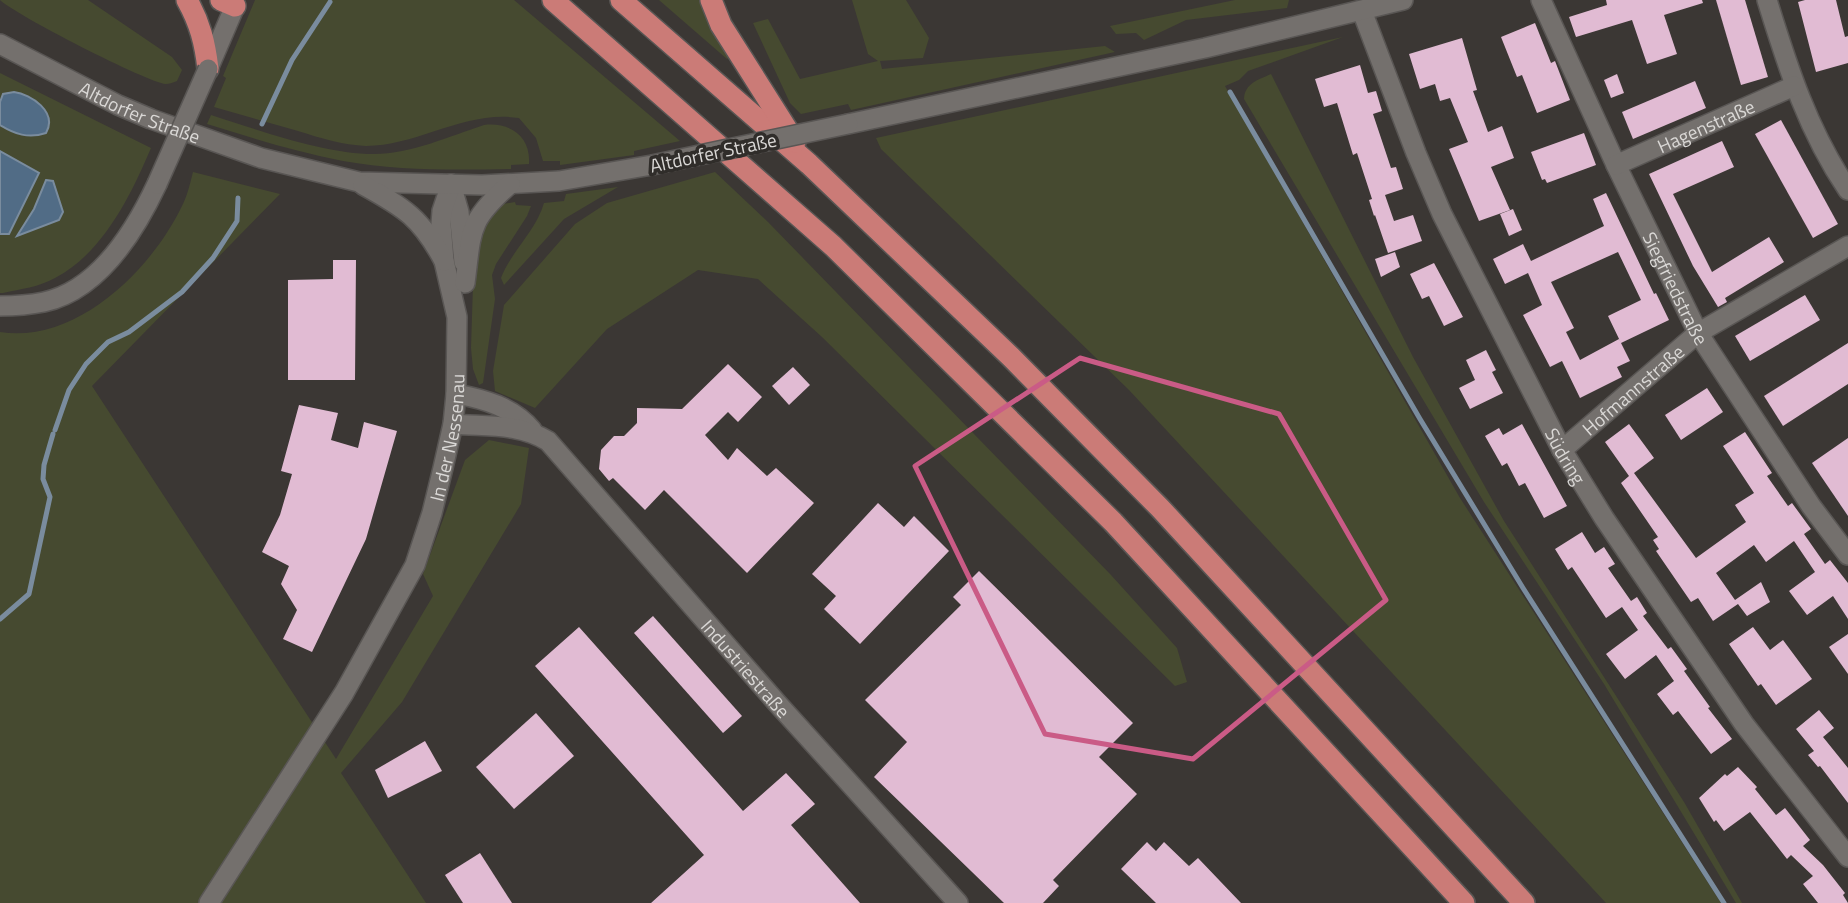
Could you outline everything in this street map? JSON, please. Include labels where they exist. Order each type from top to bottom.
[{"type":"highway","points":[[187,0],[204,39],[208,69]]},
{"type":"highway","points":[[553,0],[833,246],[1104,513],[1464,903]]},
{"type":"highway","points":[[621,0],[809,164],[963,310],[1160,508],[1524,903]]},
{"type":"highway","points":[[711,0],[720,24],[809,164]]},
{"type":"street","name":"Altdorfer Straße","points":[[32,62],[118,105],[215,144],[296,169],[359,183],[510,184],[559,181],[652,165],[1138,62],[1358,6],[1402,0]]},
{"type":"street","name":"Siegfriedstraße","points":[[1541,0],[1616,165],[1698,333],[1811,506],[1848,555]]},
{"type":"street","points":[[1767,0],[1794,86],[1828,161],[1848,190]]},
{"type":"street","points":[[0,306],[46,302],[71,291],[111,259],[131,234],[157,184],[208,69],[228,3]]},
{"type":"street","name":"Südring","points":[[1358,6],[1442,214],[1562,450],[1604,518],[1744,724],[1848,857]]},
{"type":"street","points":[[0,44],[32,62]]},
{"type":"street","points":[[0,50],[32,62]]},
{"type":"street","name":"Hagenstraße","points":[[1616,165],[1794,86]]},
{"type":"street","points":[[359,183],[413,216],[430,235],[444,261]]},
{"type":"street","name":"In der Nessenau","points":[[451,184],[442,211],[444,261],[457,317]]},
{"type":"street","name":"In der Nessenau","points":[[209,903],[344,693],[391,610],[418,555],[432,513],[453,424],[456,394],[457,317],[465,283],[459,212],[451,184]]},
{"type":"street","points":[[465,283],[475,223],[485,207],[510,184]]},
{"type":"street","name":"Hofmannstraße","points":[[1562,450],[1698,333],[1848,246]]},
{"type":"street","name":"Industriestraße","points":[[456,394],[498,405],[524,420],[535,433],[548,441],[777,703],[958,903]]},
{"type":"street","points":[[453,424],[515,427],[535,433]]},
{"type":"highlighted area","points":[[1080,358],[1279,414],[1386,600],[1193,759],[1045,734],[915,466]]},
{"type":"green space","points":[[0,0],[88,0],[172,57],[182,70],[177,81],[166,84],[154,81],[109,61]]},
{"type":"green space","points":[[255,0],[514,0],[680,141],[634,151],[634,155],[560,165],[560,161],[543,161],[536,138],[519,118],[480,119],[404,140],[366,146],[332,141],[214,107],[226,78],[223,76]]},
{"type":"green space","points":[[659,0],[704,0],[730,57],[727,59]]},
{"type":"green space","points":[[852,0],[906,0],[929,38],[923,58],[880,61],[882,69],[1105,46],[1115,52],[851,110],[848,104],[801,114],[790,103],[753,23],[768,19],[800,79],[878,61],[868,54]]},
{"type":"green space","points":[[1235,0],[1289,0],[1287,8],[1186,20],[1144,40],[1136,33],[1116,34],[1110,26]]},
{"type":"green space","points":[[1343,37],[1248,71],[1239,80],[1225,86],[1460,498],[1721,903],[1606,903],[1129,390],[881,149],[876,138]]},
{"type":"green space","points":[[0,73],[151,148],[114,221],[87,254],[49,281],[3,293],[0,293],[0,234],[9,234],[39,173],[0,151],[0,125],[32,136],[45,133],[49,128],[3,94],[0,102]]},
{"type":"green space","points":[[1271,74],[1413,357],[1504,521],[1684,802],[1742,903],[1736,903],[1604,684],[1484,502],[1244,99],[1250,86]]},
{"type":"green space","points":[[211,115],[313,146],[374,154],[416,148],[484,125],[502,126],[517,133],[522,139],[529,154],[529,164],[511,165],[511,169],[469,170],[364,164],[292,149],[207,124]]},
{"type":"green space","points":[[193,172],[280,194],[92,386],[336,759],[433,596],[423,574],[465,460],[489,440],[529,448],[521,504],[402,702],[341,773],[426,903],[0,903],[0,332],[28,333],[56,327],[82,315],[107,298],[150,256],[167,232],[185,199]]},
{"type":"green space","points":[[715,172],[768,222],[1111,575],[1177,648],[1187,682],[1175,686],[822,337],[758,279],[698,270],[607,329],[535,408],[495,391],[493,371],[504,305],[575,224],[607,203]]},
{"type":"green space","points":[[618,187],[564,219],[504,285],[501,278],[535,223],[544,203],[564,201],[566,194]]},
{"type":"green space","points":[[515,202],[516,205],[531,206],[492,275],[495,299],[483,383],[479,385],[473,369],[471,348],[474,253],[491,211],[503,204]]},
{"type":"water","points":[[14,92],[35,100],[46,111],[49,125],[46,133],[22,135],[0,125],[0,102],[3,94]]},
{"type":"water","points":[[0,151],[39,173],[9,234],[0,234]]},
{"type":"water","points":[[46,180],[53,181],[63,212],[59,220],[17,236],[34,209]]},
{"type":"building","points":[[1606,0],[1702,0],[1703,3],[1664,15],[1677,54],[1647,64],[1632,20],[1576,37],[1569,17],[1607,5]]},
{"type":"building","points":[[1716,0],[1745,0],[1768,77],[1741,85]]},
{"type":"building","points":[[1836,0],[1845,37],[1848,36],[1848,63],[1816,72],[1798,2]]},
{"type":"building","points":[[1535,23],[1551,63],[1555,61],[1570,100],[1537,113],[1522,75],[1517,77],[1501,37]]},
{"type":"building","points":[[1462,38],[1477,90],[1473,91],[1488,132],[1502,126],[1514,158],[1491,167],[1510,210],[1479,221],[1449,149],[1468,142],[1450,98],[1440,101],[1435,84],[1420,89],[1409,54]]},
{"type":"building","points":[[1360,65],[1368,93],[1376,91],[1382,111],[1373,114],[1391,168],[1396,167],[1403,189],[1385,195],[1394,221],[1413,215],[1422,241],[1388,253],[1369,200],[1372,199],[1357,153],[1353,155],[1337,103],[1324,107],[1315,79]]},
{"type":"building","points":[[1617,74],[1624,93],[1611,98],[1604,80]]},
{"type":"building","points":[[1695,81],[1706,108],[1633,139],[1622,112]]},
{"type":"building","points":[[1781,120],[1838,224],[1813,238],[1755,134]]},
{"type":"building","points":[[1584,133],[1596,165],[1547,183],[1545,179],[1542,180],[1531,152]]},
{"type":"building","points":[[1722,141],[1734,167],[1673,194],[1712,272],[1769,237],[1784,262],[1725,298],[1727,302],[1718,307],[1693,266],[1649,174]]},
{"type":"building","points":[[1606,193],[1669,320],[1621,343],[1630,361],[1617,367],[1622,377],[1580,398],[1562,361],[1550,367],[1523,315],[1542,305],[1528,273],[1505,284],[1493,259],[1523,244],[1531,261],[1604,226],[1593,199]],"holes":[[[1618,252],[1641,300],[1608,316],[1621,343],[1619,339],[1580,360],[1566,332],[1574,328],[1551,282]]]},
{"type":"building","points":[[1513,209],[1522,230],[1509,236],[1500,214]]},
{"type":"building","points":[[1395,252],[1400,267],[1381,277],[1375,259]]},
{"type":"building","points":[[333,260],[356,260],[355,380],[288,380],[288,280],[333,279]]},
{"type":"building","points":[[1434,263],[1463,317],[1444,326],[1429,296],[1422,299],[1410,274]]},
{"type":"building","points":[[1805,295],[1820,320],[1750,361],[1735,336]]},
{"type":"building","points":[[1848,343],[1848,384],[1783,426],[1764,396]]},
{"type":"building","points":[[1486,350],[1496,370],[1492,372],[1503,393],[1470,409],[1459,388],[1475,380],[1466,360]]},
{"type":"building","points":[[728,364],[762,397],[738,422],[728,412],[705,435],[728,460],[737,448],[767,476],[776,468],[814,503],[747,573],[664,490],[645,510],[613,478],[609,481],[599,469],[601,450],[614,436],[624,436],[637,423],[637,408],[682,409]]},
{"type":"building","points":[[793,367],[810,385],[789,405],[772,386]]},
{"type":"building","points":[[1707,388],[1723,412],[1681,440],[1665,415]]},
{"type":"building","points":[[299,405],[338,413],[331,440],[358,448],[364,422],[397,431],[366,539],[312,652],[283,639],[297,610],[281,584],[289,566],[262,552],[280,515],[292,474],[281,471]]},
{"type":"building","points":[[1522,424],[1567,506],[1544,518],[1525,483],[1519,486],[1507,463],[1502,466],[1485,436],[1499,428],[1503,435]]},
{"type":"building","points":[[1629,424],[1654,458],[1634,473],[1696,558],[1746,522],[1735,505],[1754,493],[1723,446],[1745,432],[1772,473],[1767,476],[1788,506],[1792,503],[1811,529],[1804,534],[1825,564],[1830,560],[1848,583],[1848,619],[1833,596],[1807,615],[1789,591],[1815,572],[1794,541],[1766,562],[1754,545],[1716,573],[1735,600],[1761,582],[1770,602],[1747,616],[1738,604],[1713,621],[1698,598],[1691,602],[1656,551],[1659,549],[1653,540],[1658,537],[1621,483],[1629,476],[1605,442]]},
{"type":"building","points":[[1848,438],[1848,516],[1812,463]]},
{"type":"building","points":[[878,503],[904,527],[914,516],[949,551],[860,644],[824,609],[836,596],[812,574]]},
{"type":"building","points":[[1582,532],[1595,553],[1604,547],[1615,564],[1608,568],[1631,601],[1637,597],[1647,613],[1643,616],[1687,669],[1684,671],[1732,739],[1711,754],[1678,711],[1673,715],[1657,694],[1674,681],[1656,655],[1625,679],[1606,654],[1638,630],[1622,607],[1606,618],[1572,567],[1568,570],[1555,549]]},
{"type":"building","points":[[979,571],[1133,723],[1099,757],[1137,794],[1053,880],[1059,886],[1043,903],[1004,903],[874,777],[907,742],[865,700],[961,605],[953,597]]},
{"type":"building","points":[[653,616],[742,716],[723,733],[634,633]]},
{"type":"building","points":[[579,627],[743,811],[786,773],[815,804],[791,825],[860,903],[651,903],[704,855],[535,666]]},
{"type":"building","points":[[1753,627],[1770,650],[1783,640],[1812,679],[1776,705],[1761,684],[1758,686],[1729,644]]},
{"type":"building","points":[[1848,634],[1848,674],[1829,647]]},
{"type":"building","points":[[1819,710],[1834,728],[1823,737],[1848,768],[1848,803],[1820,766],[1808,755],[1814,751],[1796,729]]},
{"type":"building","points":[[536,713],[574,756],[514,809],[476,767]]},
{"type":"building","points":[[425,741],[442,771],[388,798],[375,770]]},
{"type":"building","points":[[1738,767],[1757,787],[1755,789],[1776,815],[1785,808],[1810,840],[1803,846],[1823,865],[1845,893],[1843,895],[1848,903],[1818,903],[1803,884],[1813,876],[1791,855],[1787,859],[1750,812],[1724,831],[1716,820],[1714,822],[1699,798],[1725,774],[1727,776]]},
{"type":"building","points":[[1147,842],[1156,851],[1164,842],[1189,866],[1198,858],[1241,903],[1156,903],[1121,869]]},
{"type":"building","points":[[480,853],[512,903],[463,903],[445,875]]},
{"type":"waterway","points":[[262,124],[292,60],[330,2]]},
{"type":"waterway","points":[[1230,92],[1420,419],[1523,588],[1724,903]]},
{"type":"waterway","points":[[55,430],[69,390],[86,364],[108,342],[129,332],[182,292],[213,258],[237,221],[238,198]]},
{"type":"waterway","points":[[0,619],[29,594],[50,497],[43,479],[53,434]]}]
